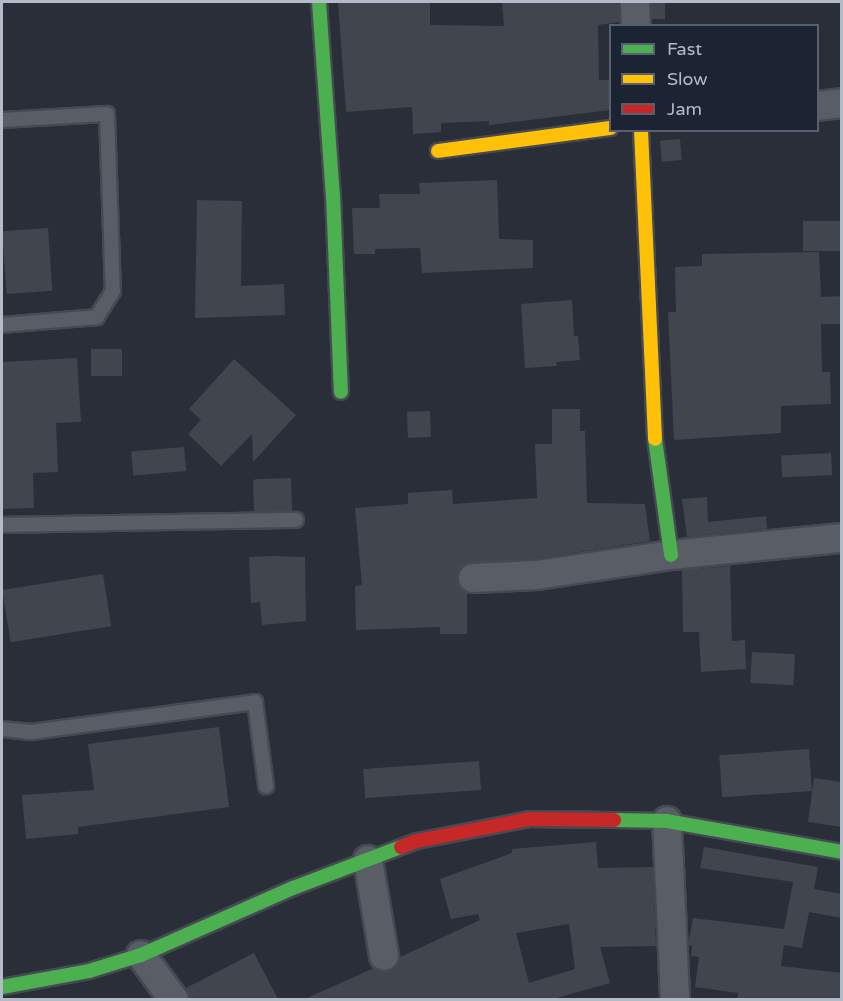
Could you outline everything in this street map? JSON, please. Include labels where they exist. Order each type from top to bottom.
[{"type":"street","points":[[319,2],[333,195],[341,392]]},
{"type":"street","points":[[635,2],[636,24]]},
{"type":"street","points":[[819,106],[842,103]]},
{"type":"street","points":[[438,151],[609,128]]},
{"type":"street","points":[[641,132],[655,440],[671,555]]},
{"type":"street","points":[[473,578],[537,575],[671,555],[842,538]]},
{"type":"street","points":[[2,987],[89,971],[141,955],[293,888],[417,841],[529,819],[667,821],[842,852]]},
{"type":"street","points":[[667,821],[675,999]]},
{"type":"street","points":[[368,860],[384,956]]},
{"type":"street","points":[[141,955],[174,999]]},
{"type":"lane","points":[[2,120],[107,114],[114,291],[97,317],[2,325]]},
{"type":"lane","points":[[2,525],[296,520]]},
{"type":"lane","points":[[2,729],[31,732],[255,702],[266,786]]},
{"type":"building","points":[[338,2],[430,2],[430,25],[504,26],[502,2],[619,2],[619,22],[598,25],[599,80],[609,80],[609,110],[489,125],[489,121],[441,123],[441,132],[413,134],[412,107],[346,112]]},
{"type":"building","points":[[651,2],[665,2],[665,19],[651,19]]},
{"type":"building","points":[[680,139],[682,160],[662,162],[660,141]]},
{"type":"building","points":[[497,180],[499,239],[533,240],[533,268],[422,273],[420,248],[375,249],[375,254],[354,254],[352,208],[380,208],[379,194],[420,194],[419,183]]},
{"type":"building","points":[[197,200],[242,201],[241,286],[284,284],[285,315],[195,318]]},
{"type":"building","points":[[803,221],[842,221],[842,251],[803,251]]},
{"type":"building","points":[[48,228],[52,291],[7,294],[2,231]]},
{"type":"building","points":[[819,252],[821,297],[842,296],[842,324],[821,324],[822,372],[830,372],[831,404],[781,406],[781,433],[674,440],[668,312],[676,312],[675,267],[702,266],[702,254]]},
{"type":"building","points":[[572,300],[574,336],[578,336],[580,360],[556,362],[557,366],[525,368],[521,304]]},
{"type":"building","points":[[91,349],[122,349],[122,376],[91,376]]},
{"type":"building","points":[[77,358],[81,422],[56,423],[58,472],[33,473],[34,508],[2,509],[2,362]]},
{"type":"building","points":[[234,359],[296,415],[253,462],[252,434],[221,466],[188,434],[201,420],[189,409]]},
{"type":"building","points":[[552,409],[580,409],[580,431],[585,431],[587,503],[645,504],[650,541],[535,559],[465,564],[459,570],[457,578],[459,587],[467,593],[467,634],[440,634],[440,627],[356,630],[355,586],[362,585],[355,508],[408,504],[408,493],[452,490],[453,504],[537,498],[535,444],[552,444]]},
{"type":"building","points":[[430,411],[431,437],[408,438],[407,412]]},
{"type":"building","points":[[184,447],[186,471],[133,476],[131,452]]},
{"type":"building","points":[[831,453],[832,475],[782,478],[781,456]]},
{"type":"building","points":[[291,478],[292,511],[254,512],[253,479]]},
{"type":"building","points":[[707,497],[708,522],[766,516],[767,529],[687,537],[682,499]]},
{"type":"building","points":[[249,557],[305,557],[306,621],[262,625],[260,602],[251,603]]},
{"type":"building","points":[[730,566],[732,641],[745,640],[746,669],[701,672],[699,632],[683,632],[682,570]]},
{"type":"building","points":[[103,574],[111,626],[11,642],[2,590]]},
{"type":"building","points":[[752,652],[795,654],[793,685],[750,683]]},
{"type":"building","points":[[219,727],[229,807],[78,827],[78,834],[26,839],[22,795],[94,790],[88,744]]},
{"type":"building","points":[[809,749],[812,791],[722,797],[719,755]]},
{"type":"building","points":[[479,761],[481,790],[365,798],[363,769]]},
{"type":"building","points":[[814,778],[842,782],[842,827],[808,822]]},
{"type":"building","points":[[596,842],[598,868],[653,867],[656,946],[600,947],[610,983],[553,999],[305,999],[374,968],[387,972],[395,968],[400,957],[480,920],[478,914],[451,919],[440,879],[512,853],[512,849]],"holes":[[[569,924],[575,969],[529,983],[516,933]]]},
{"type":"building","points":[[704,847],[818,867],[814,889],[842,894],[842,918],[809,912],[802,948],[784,945],[781,966],[842,973],[842,999],[737,999],[738,993],[695,987],[699,957],[691,956],[692,945],[689,945],[693,918],[784,929],[793,882],[700,868]]},
{"type":"building","points":[[254,953],[278,999],[190,999],[186,988]]},
{"type":"traffic: fast","points":[[319,2],[333,195],[341,392]]},
{"type":"traffic: fast","points":[[655,439],[671,555]]},
{"type":"traffic: fast","points":[[614,820],[667,821],[842,852]]},
{"type":"traffic: fast","points":[[2,987],[89,971],[141,955],[293,888],[401,847]]},
{"type":"traffic: slow","points":[[438,151],[609,128]]},
{"type":"traffic: slow","points":[[641,132],[655,439]]},
{"type":"traffic: jam","points":[[401,847],[417,841],[529,819],[614,820]]}]
